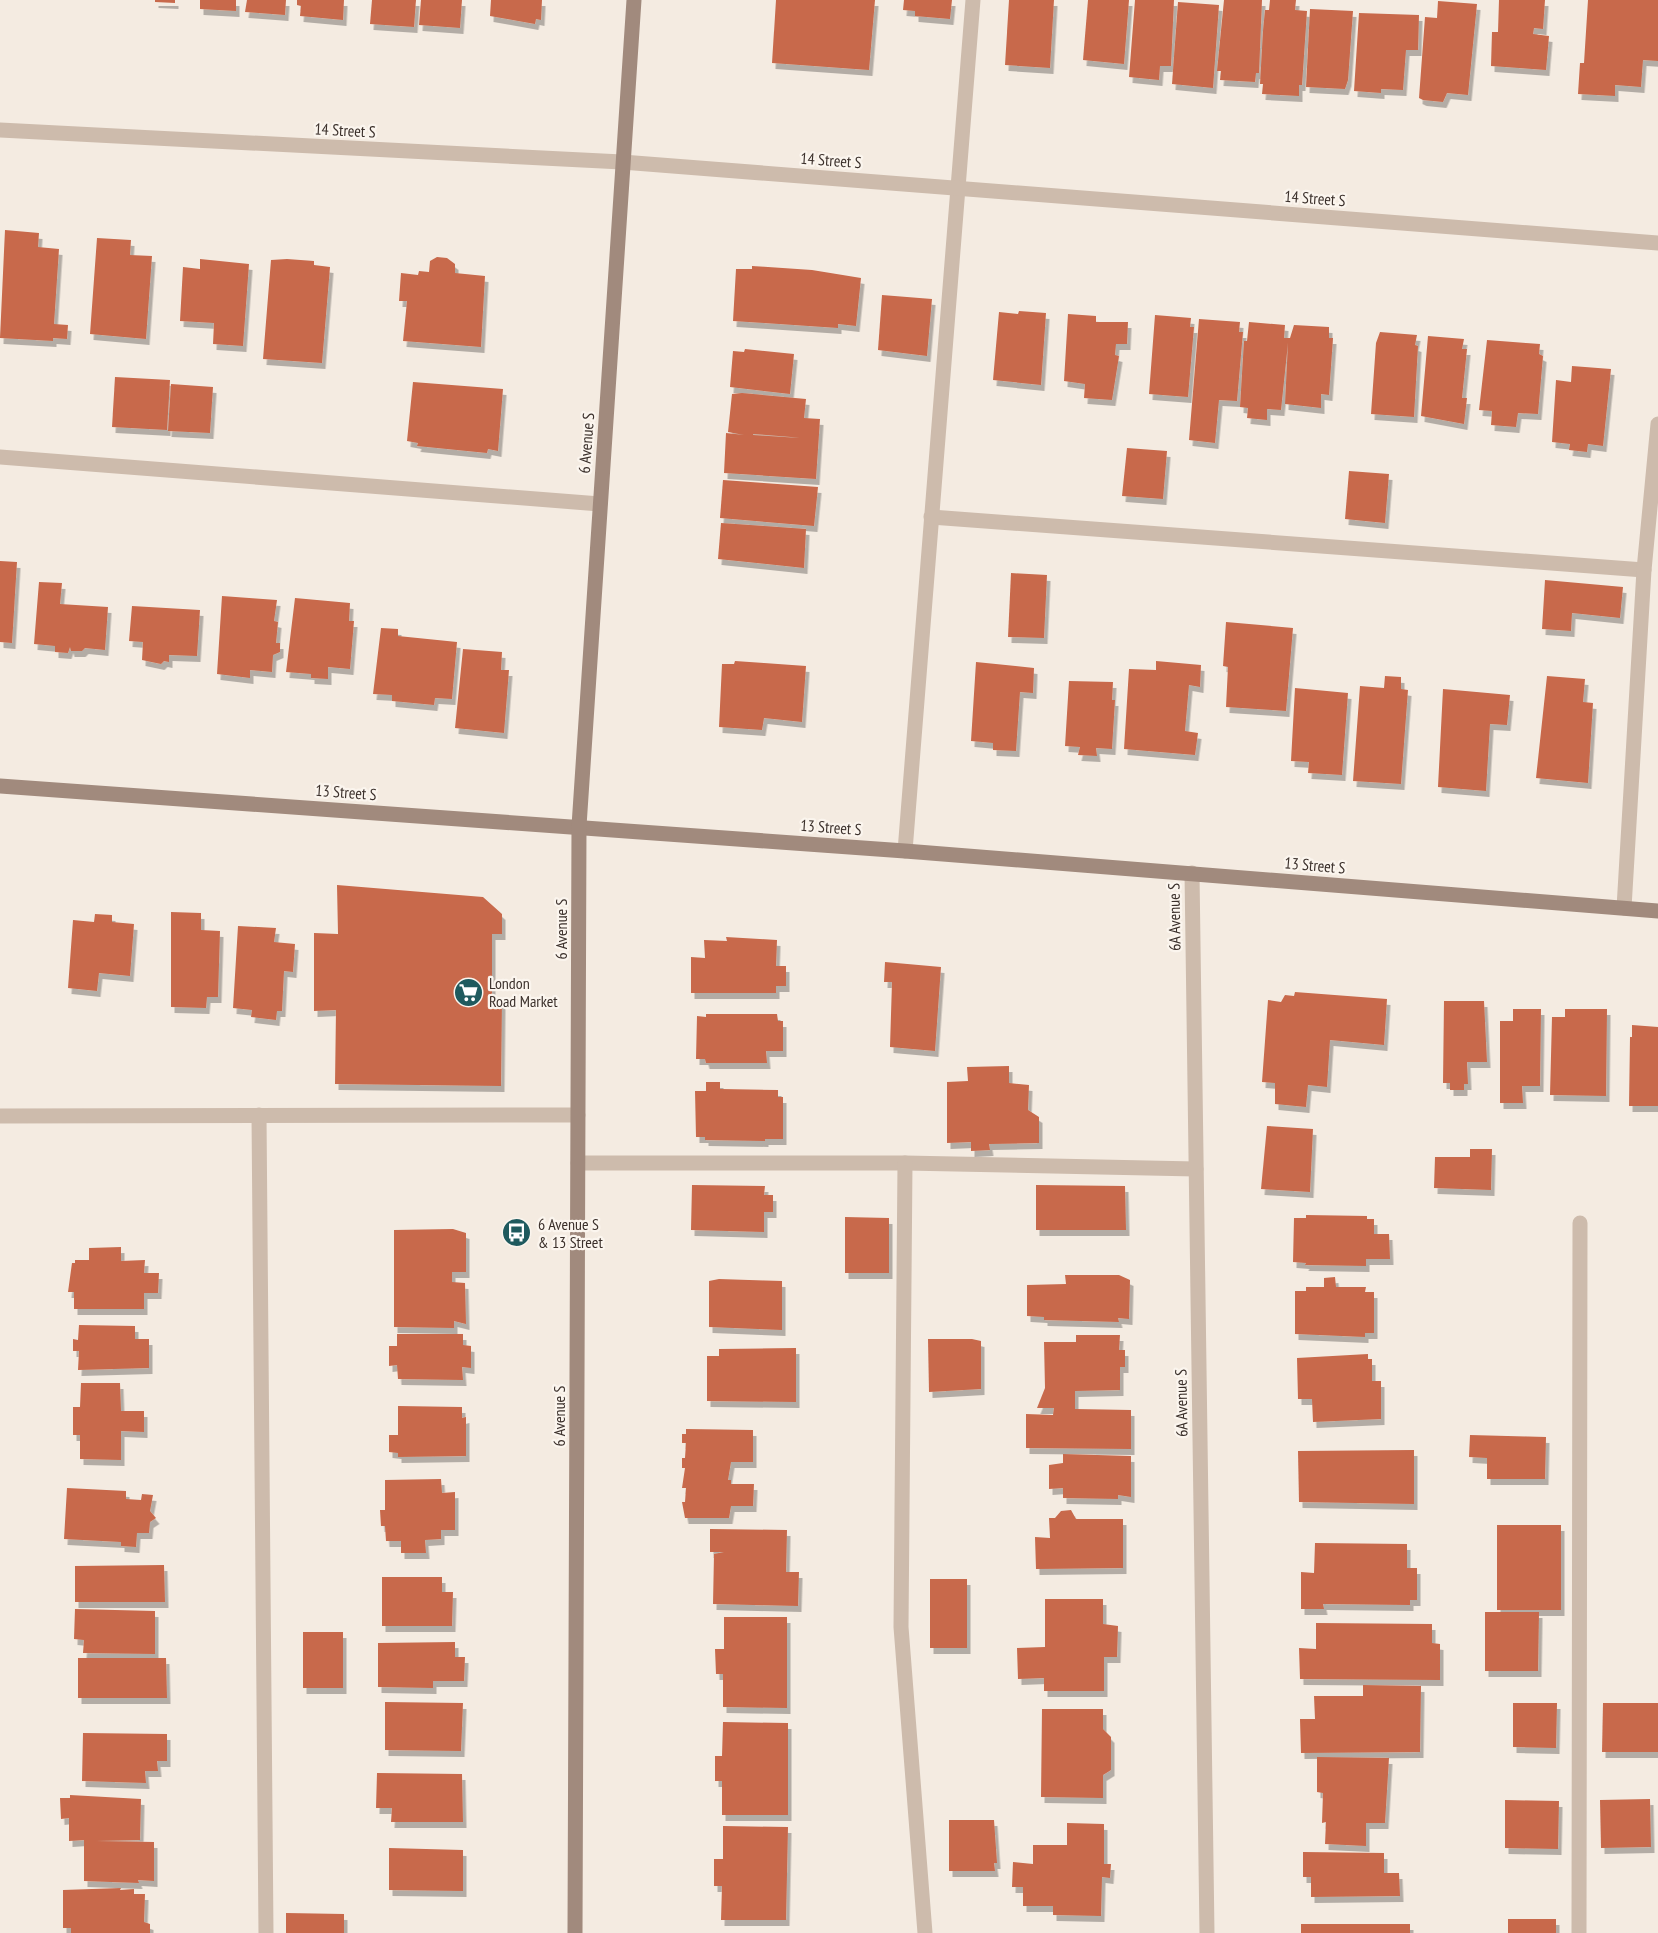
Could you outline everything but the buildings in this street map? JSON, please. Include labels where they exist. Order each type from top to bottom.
[{"type":"main road","name":"6 Avenue S","points":[[575,1933],[579,826],[634,0]]},
{"type":"main road","name":"13 Street S","points":[[0,786],[905,850],[1658,911]]},
{"type":"street","points":[[905,850],[973,0]]},
{"type":"street","name":"14 Street S","points":[[0,130],[622,162],[1658,243]]},
{"type":"street","points":[[1624,908],[1644,570],[1658,424]]},
{"type":"street","points":[[0,457],[600,504]]},
{"type":"street","points":[[931,517],[1644,570]]},
{"type":"street","name":"6A Avenue S","points":[[1192,873],[1207,1933]]},
{"type":"street","points":[[259,1115],[266,1933]]},
{"type":"street","points":[[0,1116],[578,1115]]},
{"type":"street","points":[[578,1162],[1196,1169]]},
{"type":"street","points":[[905,1164],[901,1627],[925,1933]]},
{"type":"street","points":[[1579,1933],[1580,1223]]},
{"type":"place","name":"London Road Market","points":[[468,992]]},
{"type":"place","name":"6 Avenue S & 13 Street","points":[[517,1233]]}]
